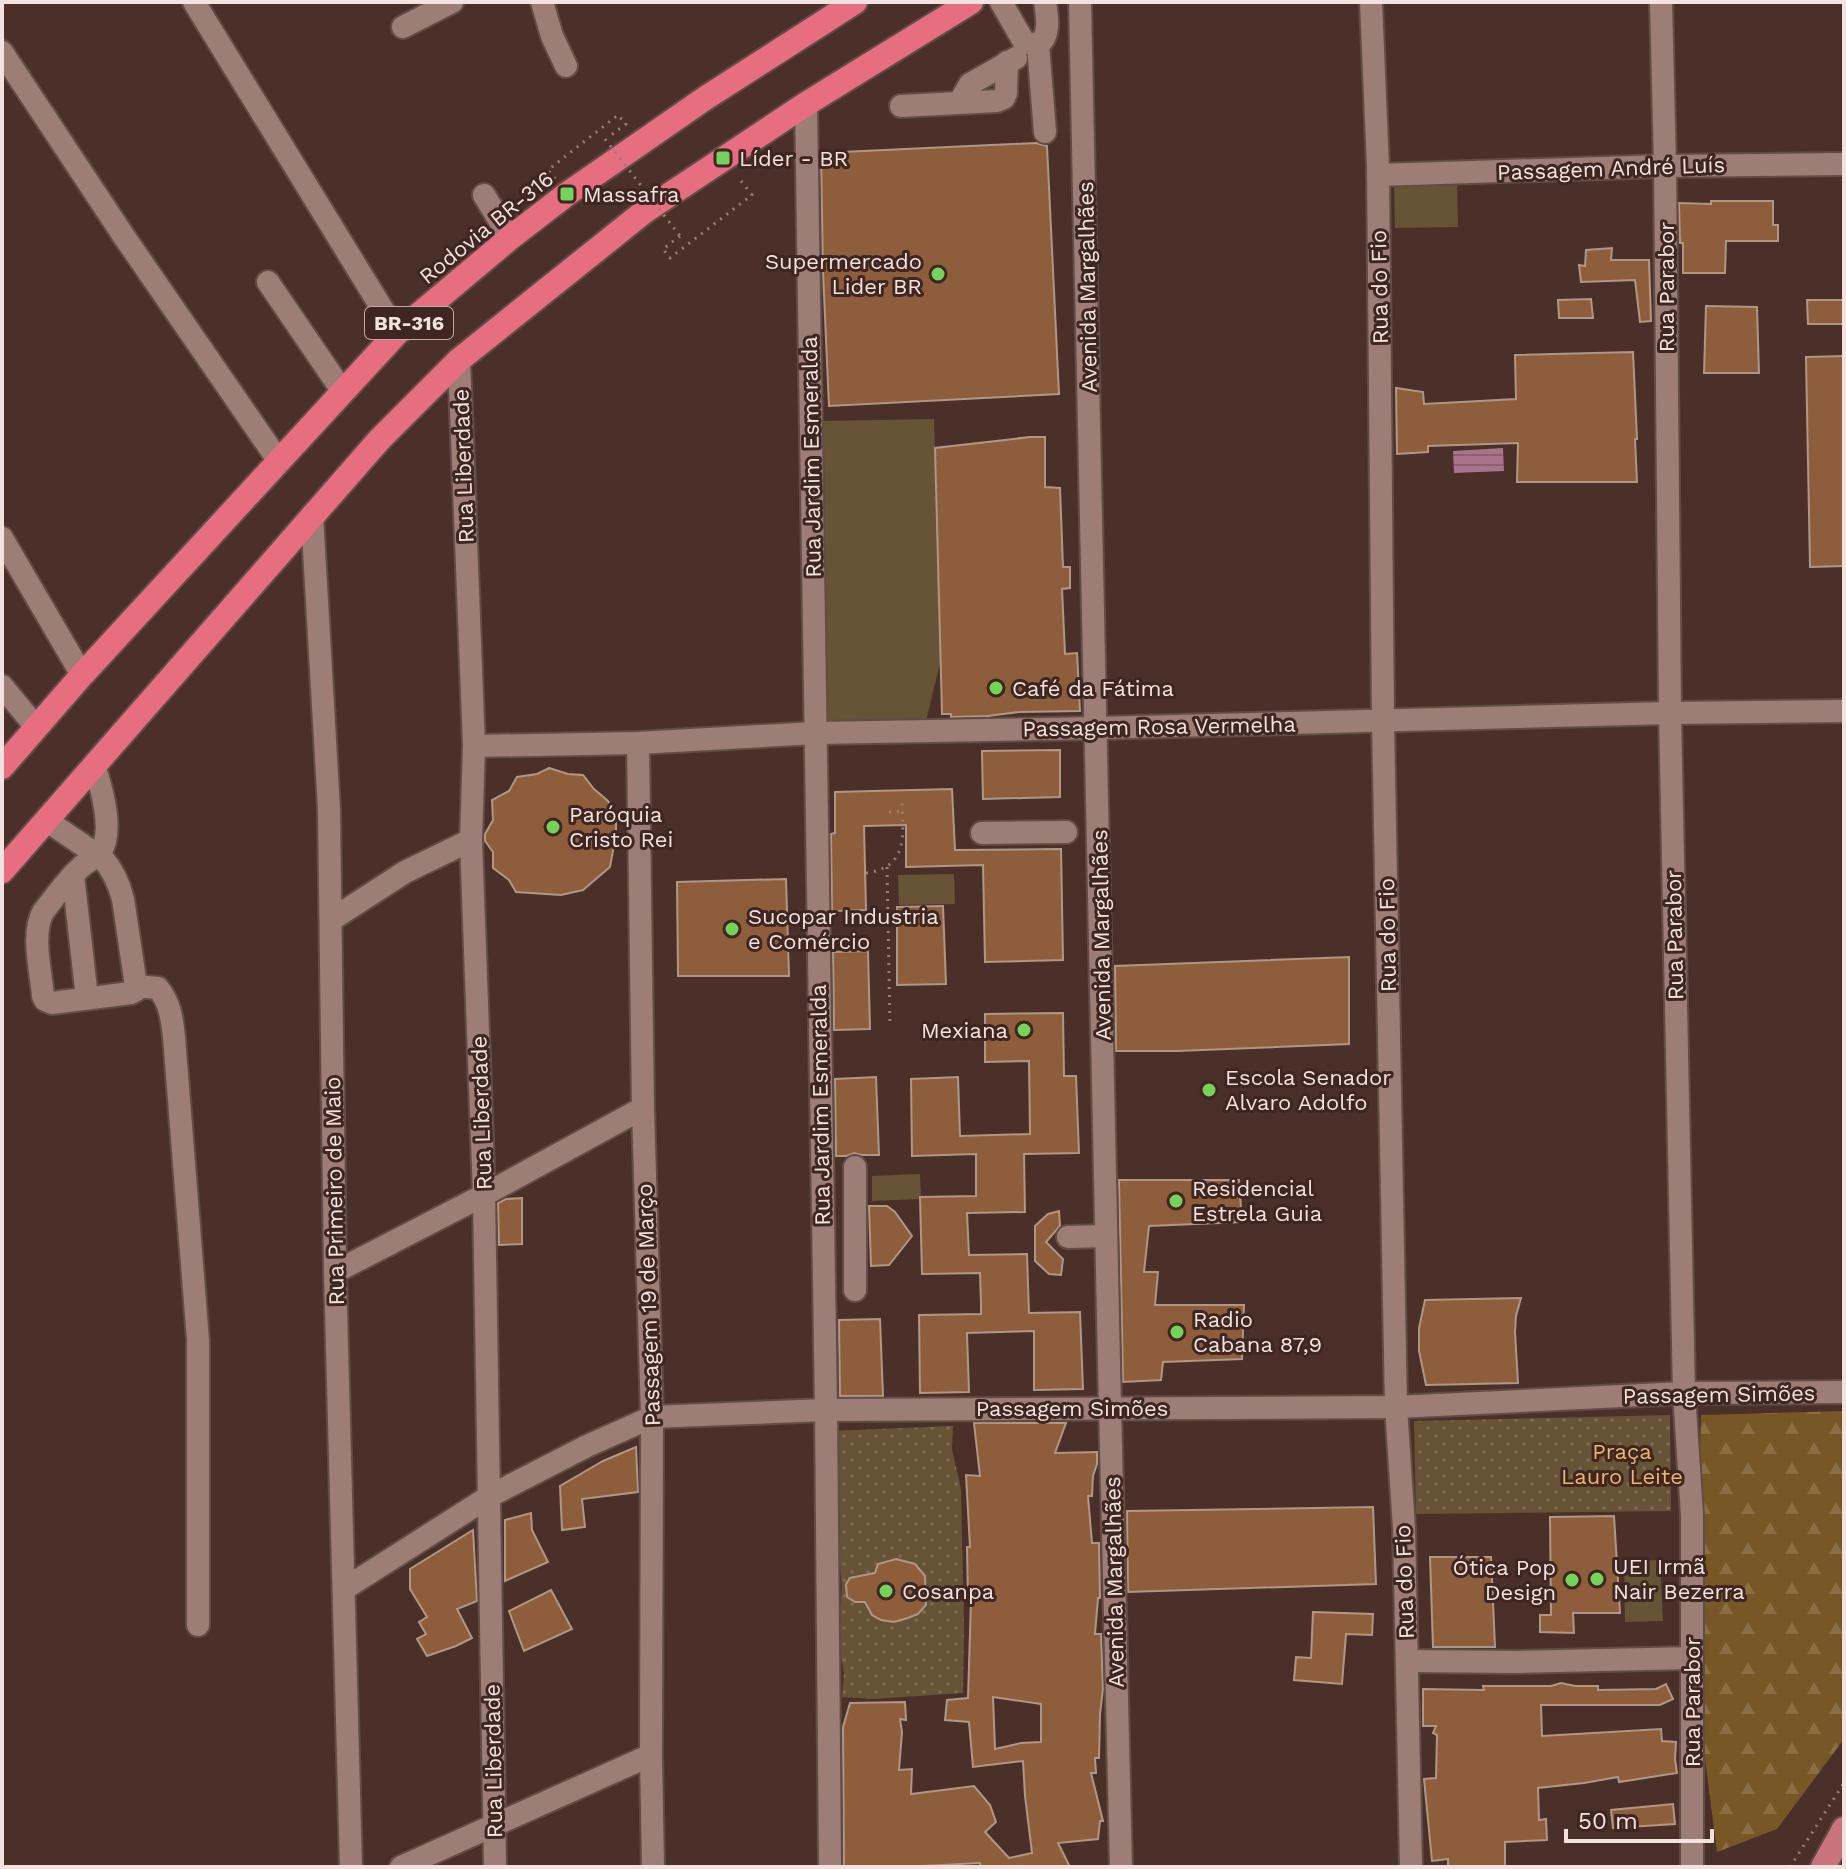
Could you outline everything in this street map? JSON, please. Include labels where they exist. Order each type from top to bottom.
[{"type":"highway","name":"BR-316","points":[[2,871],[312,515],[380,439],[459,360],[645,211],[806,104],[971,2]]},
{"type":"highway","name":"Rodovia BR-316","points":[[36,727],[397,333],[567,194],[842,6]]},
{"type":"highway","name":"BR-316","points":[[2,767],[36,727]]},
{"type":"main road","points":[[1823,1867],[1844,1829]]},
{"type":"street","points":[[194,2],[397,333]]},
{"type":"street","points":[[403,27],[452,2]]},
{"type":"street","points":[[542,2],[552,36],[566,66]]},
{"type":"street","points":[[1001,2],[1024,42],[1038,45]]},
{"type":"street","points":[[901,106],[997,101],[1004,98],[1007,62],[1045,41],[1045,2]]},
{"type":"street","name":"Avenida Margalhães","points":[[1080,2],[1121,1867]]},
{"type":"street","name":"Rua do Fio","points":[[1371,2],[1378,175],[1383,720],[1396,1407],[1404,1528],[1411,1867]]},
{"type":"street","name":"Rua Parabor","points":[[1661,2],[1670,713],[1684,1393],[1692,1515],[1692,1867]]},
{"type":"street","points":[[1038,45],[1045,132]]},
{"type":"street","points":[[2,52],[278,460]]},
{"type":"street","name":"Rua Jardim Esmeralda","points":[[806,104],[830,1867]]},
{"type":"street","name":"Passagem André Luís","points":[[1378,175],[1844,164]]},
{"type":"street","points":[[484,195],[510,238]]},
{"type":"street","points":[[268,282],[343,392]]},
{"type":"street","name":"Rua Liberdade","points":[[459,360],[474,746],[471,840],[484,1195],[495,1867]]},
{"type":"street","name":"Rua Primeiro de Maio","points":[[312,515],[329,809],[335,1272],[351,1867]]},
{"type":"street","points":[[2,538],[82,675]]},
{"type":"street","points":[[2,686],[36,727]]},
{"type":"street","name":"Passagem Rosa Vermelha","points":[[474,746],[638,743],[815,733],[1844,711]]},
{"type":"street","name":"Passagem 19 de Março","points":[[638,743],[643,1108],[652,1417],[653,1867]]},
{"type":"street","points":[[46,820],[97,855],[109,866],[119,887],[135,991],[52,1003],[43,996],[37,925],[43,912],[73,875],[97,855],[104,843],[106,825],[101,786],[94,765]]},
{"type":"street","points":[[982,833],[1066,832]]},
{"type":"street","points":[[331,920],[405,872],[471,840]]},
{"type":"street","points":[[73,875],[87,998]]},
{"type":"street","points":[[136,986],[158,988],[166,998],[174,1037],[198,1340],[198,1625]]},
{"type":"street","points":[[335,1272],[643,1108]]},
{"type":"street","points":[[855,1167],[855,1290]]},
{"type":"street","points":[[1068,1237],[1106,1236]]},
{"type":"street","name":"Passagem Simões","points":[[344,1589],[490,1496],[587,1446],[652,1417],[826,1410],[1396,1407],[1684,1393],[1844,1392]]},
{"type":"street","points":[[1407,1661],[1692,1658]]},
{"type":"street","points":[[401,1867],[651,1755]]},
{"type":"path","points":[[567,194],[548,170],[618,115],[626,124],[605,139],[680,236],[663,249],[670,258],[752,195],[723,158]]},
{"type":"path","points":[[866,873],[881,871],[901,852],[902,801]]},
{"type":"path","points":[[889,812],[902,811]]},
{"type":"path","points":[[887,867],[890,1026]]},
{"type":"path","points":[[1790,1867],[1844,1783]]},
{"type":"green space","points":[[1457,181],[1458,227],[1395,228],[1394,183]]},
{"type":"green space","points":[[934,419],[942,655],[926,721],[824,725],[821,421]]},
{"type":"green space","points":[[954,874],[955,904],[899,905],[898,875]]},
{"type":"green space","points":[[920,1174],[921,1199],[872,1201],[872,1176]]},
{"type":"green space","points":[[1844,1411],[1844,1739],[1777,1829],[1717,1852],[1694,1673],[1701,1415]]},
{"type":"green space","name":"Praça Lauro Leite","points":[[1670,1415],[1671,1511],[1416,1514],[1414,1421]]},
{"type":"green space","points":[[953,1426],[952,1450],[961,1489],[963,1693],[874,1699],[842,1697],[844,1673],[838,1640],[842,1588],[829,1431]]},
{"type":"green space","points":[[1660,1560],[1663,1621],[1625,1622],[1624,1561]]},
{"type":"shaded area","points":[[1503,448],[1504,471],[1454,473],[1453,451]]},
{"type":"building","name":"Supermercado Lider BR","points":[[1036,143],[1047,146],[1059,394],[829,406],[821,153]]},
{"type":"building","points":[[1711,201],[1773,201],[1773,225],[1778,225],[1778,241],[1726,241],[1725,273],[1683,273],[1679,203],[1711,204]]},
{"type":"building","points":[[1612,248],[1611,260],[1649,260],[1651,321],[1640,322],[1635,280],[1581,282],[1579,265],[1585,266],[1586,250]]},
{"type":"building","points":[[1591,299],[1593,318],[1559,318],[1558,300]]},
{"type":"building","points":[[1807,300],[1844,300],[1844,324],[1808,324]]},
{"type":"building","points":[[1706,306],[1757,307],[1759,373],[1704,373]]},
{"type":"building","points":[[1633,352],[1637,482],[1517,482],[1518,443],[1428,446],[1428,452],[1397,454],[1396,388],[1423,392],[1424,404],[1516,399],[1515,355]]},
{"type":"building","points":[[1844,356],[1844,566],[1810,567],[1806,357]]},
{"type":"building","points":[[1045,437],[1045,487],[1060,488],[1063,567],[1070,567],[1070,588],[1062,589],[1065,654],[1077,653],[1080,711],[951,717],[951,714],[942,714],[935,448]]},
{"type":"building","points":[[1060,750],[1060,797],[983,799],[982,751]]},
{"type":"building","name":"Paróquia Cristo Rei","points":[[549,768],[583,775],[608,801],[616,817],[610,867],[583,890],[561,895],[516,892],[509,880],[493,868],[493,852],[485,841],[485,834],[493,820],[492,800],[509,791],[517,777],[537,774]]},
{"type":"building","points":[[952,789],[955,850],[1061,849],[1063,960],[985,962],[983,865],[906,867],[906,825],[864,826],[866,910],[832,911],[831,834],[835,833],[835,792]]},
{"type":"building","name":"Sucopar Industria e Comércio","points":[[786,879],[789,976],[678,976],[677,882]]},
{"type":"building","points":[[943,906],[946,984],[897,985],[897,907]]},
{"type":"building","points":[[868,951],[870,1029],[834,1030],[833,952]]},
{"type":"building","points":[[1349,957],[1349,1044],[1116,1051],[1115,966]]},
{"type":"building","points":[[1063,1013],[1064,1076],[1076,1076],[1079,1153],[1024,1154],[1025,1212],[967,1213],[969,1255],[1027,1254],[1029,1313],[1080,1312],[1083,1389],[1034,1390],[1034,1331],[967,1333],[969,1392],[920,1393],[919,1315],[981,1314],[981,1303],[980,1273],[922,1274],[920,1197],[976,1196],[976,1154],[912,1156],[911,1079],[958,1077],[960,1136],[1030,1134],[1029,1061],[985,1062],[985,1014]]},
{"type":"building","points":[[876,1077],[879,1155],[854,1153],[836,1156],[835,1079]]},
{"type":"building","points":[[1119,1180],[1239,1180],[1242,1222],[1149,1226],[1144,1272],[1158,1272],[1155,1305],[1244,1305],[1242,1359],[1163,1362],[1161,1380],[1123,1382]]},
{"type":"building","points":[[522,1198],[522,1244],[499,1245],[498,1203]]},
{"type":"building","points":[[869,1206],[887,1206],[912,1236],[889,1265],[871,1266]]},
{"type":"building","points":[[1059,1211],[1060,1226],[1046,1242],[1063,1259],[1061,1275],[1049,1274],[1035,1261],[1035,1226],[1048,1214]]},
{"type":"building","points":[[1521,1298],[1515,1332],[1518,1383],[1426,1385],[1419,1351],[1419,1328],[1425,1300]]},
{"type":"building","points":[[880,1319],[883,1396],[840,1396],[839,1320]]},
{"type":"building","points":[[974,1423],[1066,1423],[1055,1453],[1097,1452],[1092,1496],[1088,1496],[1092,1543],[1099,1543],[1100,1598],[1095,1634],[1101,1634],[1103,1689],[1099,1758],[1095,1758],[1096,1773],[1091,1773],[1103,1821],[1100,1821],[1098,1839],[1058,1843],[1070,1867],[981,1867],[980,1863],[844,1866],[843,1727],[850,1703],[905,1702],[906,1720],[900,1719],[899,1770],[912,1769],[911,1794],[974,1786],[990,1805],[996,1822],[985,1832],[1009,1858],[1032,1853],[1023,1761],[973,1767],[969,1722],[945,1720],[947,1700],[968,1698],[971,1600],[968,1600],[967,1547],[970,1547],[966,1475],[980,1476]],"holes":[[[993,1697],[1041,1704],[1041,1742],[995,1749]]]},
{"type":"building","points":[[636,1447],[638,1492],[582,1499],[585,1527],[562,1530],[560,1486],[603,1461]]},
{"type":"building","points":[[1373,1507],[1376,1584],[1128,1592],[1127,1511]]},
{"type":"building","points":[[531,1513],[532,1530],[548,1562],[505,1581],[505,1520]]},
{"type":"building","name":"UEI Irmã Nair Bezerra","points":[[1614,1516],[1620,1613],[1573,1613],[1574,1633],[1540,1632],[1540,1615],[1551,1615],[1550,1517]]},
{"type":"building","points":[[473,1530],[477,1601],[457,1609],[472,1638],[427,1656],[417,1639],[426,1634],[419,1622],[427,1617],[410,1589],[410,1569]]},
{"type":"building","points":[[1430,1557],[1491,1557],[1495,1647],[1433,1647]]},
{"type":"building","name":"Cosanpa","points":[[896,1559],[915,1564],[925,1576],[926,1605],[918,1614],[894,1622],[881,1620],[872,1615],[865,1602],[855,1602],[847,1597],[846,1584],[850,1578],[875,1573],[878,1564]]},
{"type":"building","points":[[551,1590],[572,1629],[524,1651],[509,1611]]},
{"type":"building","points":[[1313,1612],[1373,1614],[1372,1635],[1346,1634],[1342,1684],[1294,1680],[1296,1657],[1311,1658]]},
{"type":"building","points":[[1561,1683],[1598,1686],[1598,1690],[1656,1689],[1666,1684],[1673,1699],[1660,1705],[1541,1705],[1542,1736],[1661,1729],[1662,1741],[1676,1742],[1677,1773],[1619,1782],[1618,1777],[1538,1788],[1539,1820],[1546,1819],[1547,1840],[1505,1842],[1505,1867],[1448,1867],[1448,1859],[1432,1861],[1424,1779],[1436,1778],[1437,1735],[1433,1733],[1436,1726],[1423,1726],[1423,1689],[1484,1690],[1483,1686],[1551,1686]]},
{"type":"building","points":[[1673,1804],[1675,1824],[1613,1828],[1611,1810]]},
{"type":"place","name":"Líder - BR","points":[[723,158]]},
{"type":"place","name":"Massafra","points":[[567,194]]},
{"type":"place","name":"Supermercado Lider BR","points":[[938,274]]},
{"type":"place","name":"Café da Fátima","points":[[996,688]]},
{"type":"place","name":"Paróquia Cristo Rei","points":[[553,827]]},
{"type":"place","name":"Sucopar Industria e Comércio","points":[[732,929]]},
{"type":"place","name":"Mexiana","points":[[1024,1030]]},
{"type":"place","name":"Escola Senador Alvaro Adolfo","points":[[1209,1090]]},
{"type":"place","name":"Residencial Estrela Guia","points":[[1176,1201]]},
{"type":"place","name":"Radio Cabana 87,9","points":[[1177,1332]]},
{"type":"place","name":"UEI Irmã Nair Bezerra","points":[[1597,1579]]},
{"type":"place","name":"Ótica Pop Design","points":[[1572,1580]]},
{"type":"place","name":"Cosanpa","points":[[886,1591]]}]
